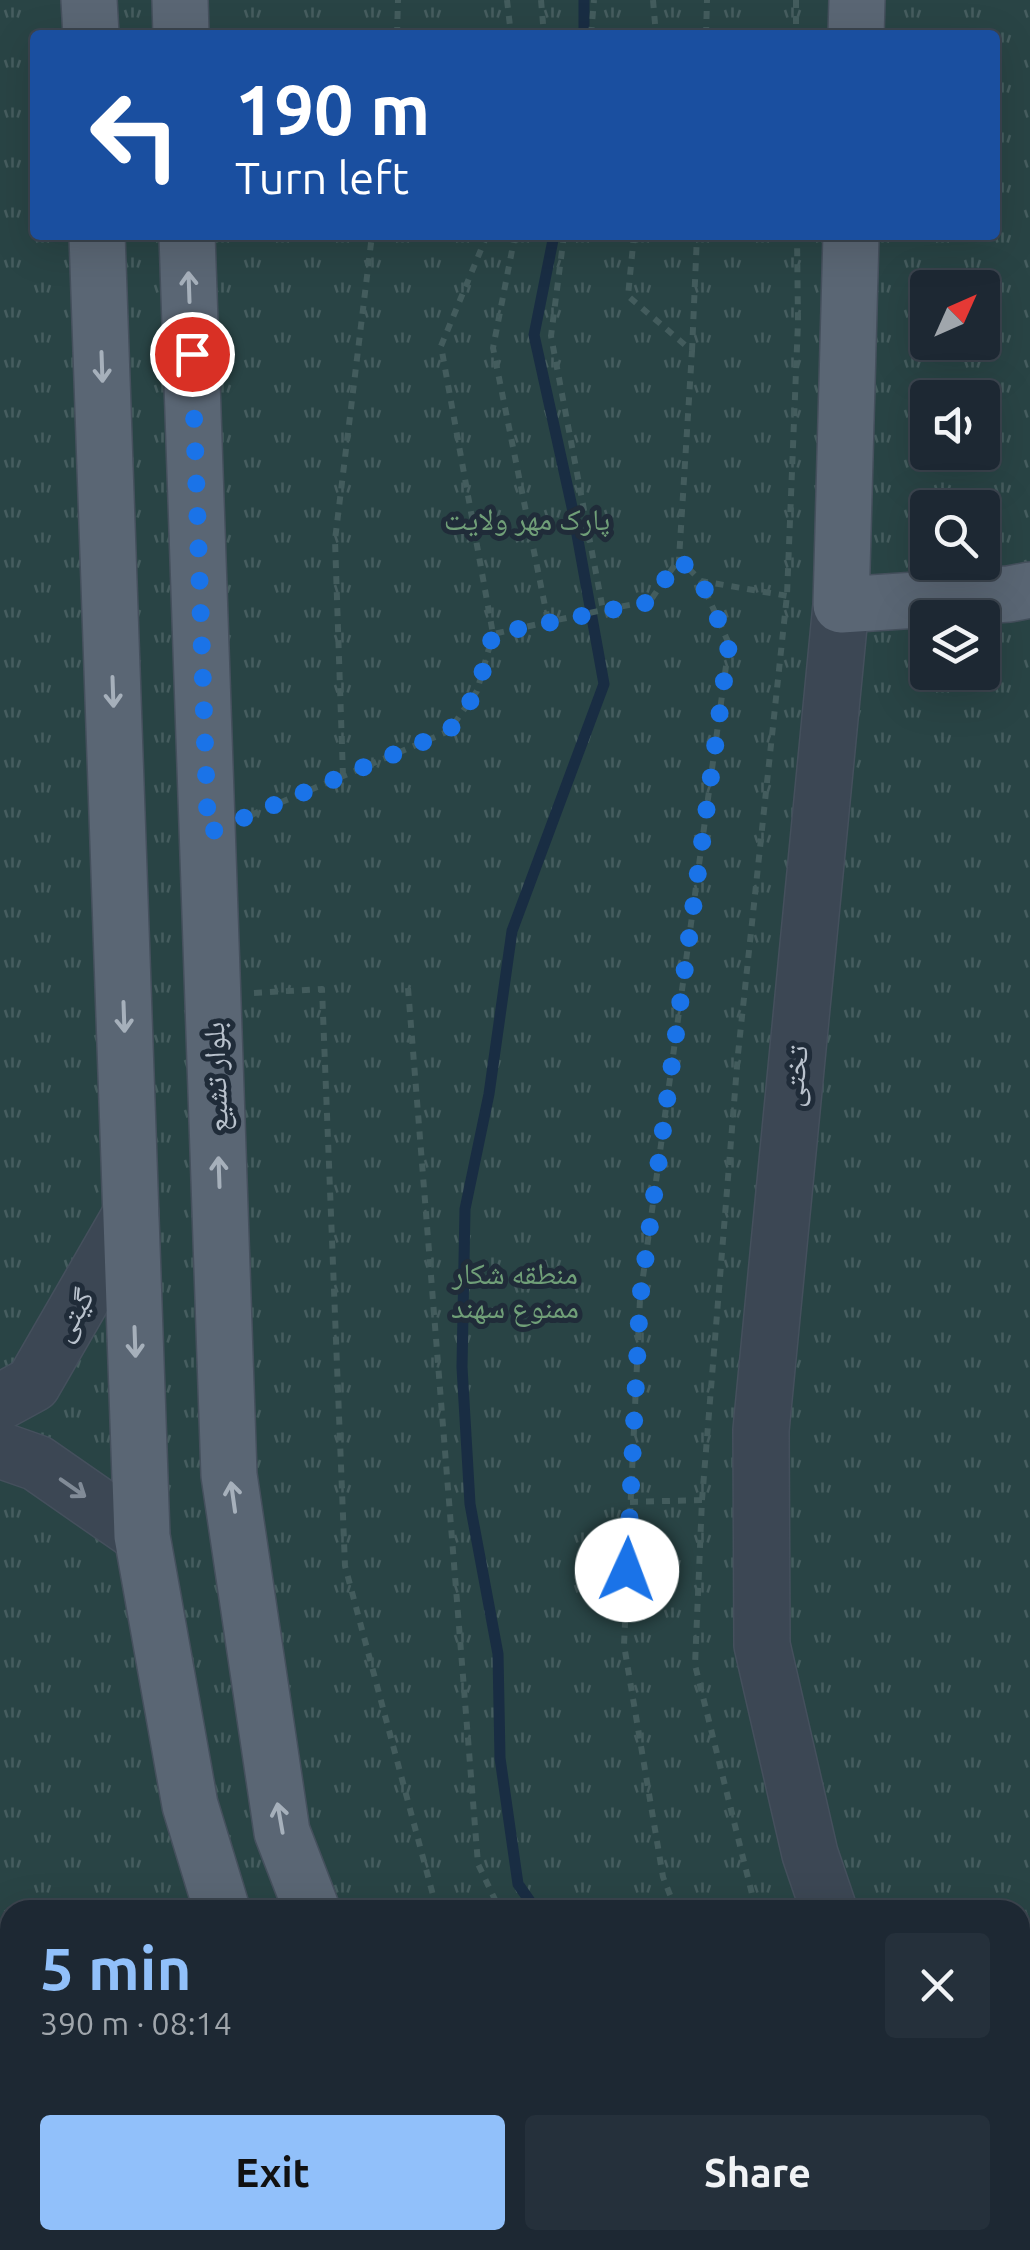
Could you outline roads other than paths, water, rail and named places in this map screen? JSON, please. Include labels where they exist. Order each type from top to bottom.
[{"type":"main road","points":[[90,0],[91,30]]},
{"type":"main road","points":[[856,30],[857,0]]},
{"type":"main road","points":[[98,240],[142,1536],[190,1804],[219,1900]]},
{"type":"main road","name":"بلوار تشیع","points":[[188,240],[230,1474],[282,1832],[308,1900]]},
{"type":"main road","name":"تختی","points":[[841,605],[851,240]]},
{"type":"main road","points":[[841,605],[1030,590]]},
{"type":"street","name":"تختی","points":[[826,1900],[810,1854],[762,1646],[761,1430],[841,605]]},
{"type":"street","name":"گیتی","points":[[0,1402],[33,1384],[131,1214]]},
{"type":"street","points":[[0,1450],[38,1463],[142,1536]]},
{"type":"waterway","points":[[584,0],[584,30]]},
{"type":"waterway","points":[[529,1900],[518,1884],[500,1758],[498,1654],[470,1504],[462,1367],[465,1209],[489,1094],[512,931],[604,684],[572,507],[534,335],[553,240]]},
{"type":"park label","name":"پارک مهر ولایت","points":[[527,520]]},
{"type":"park label","name":"منطقه شکار ممنوع سهند","points":[[515,1291]]}]
